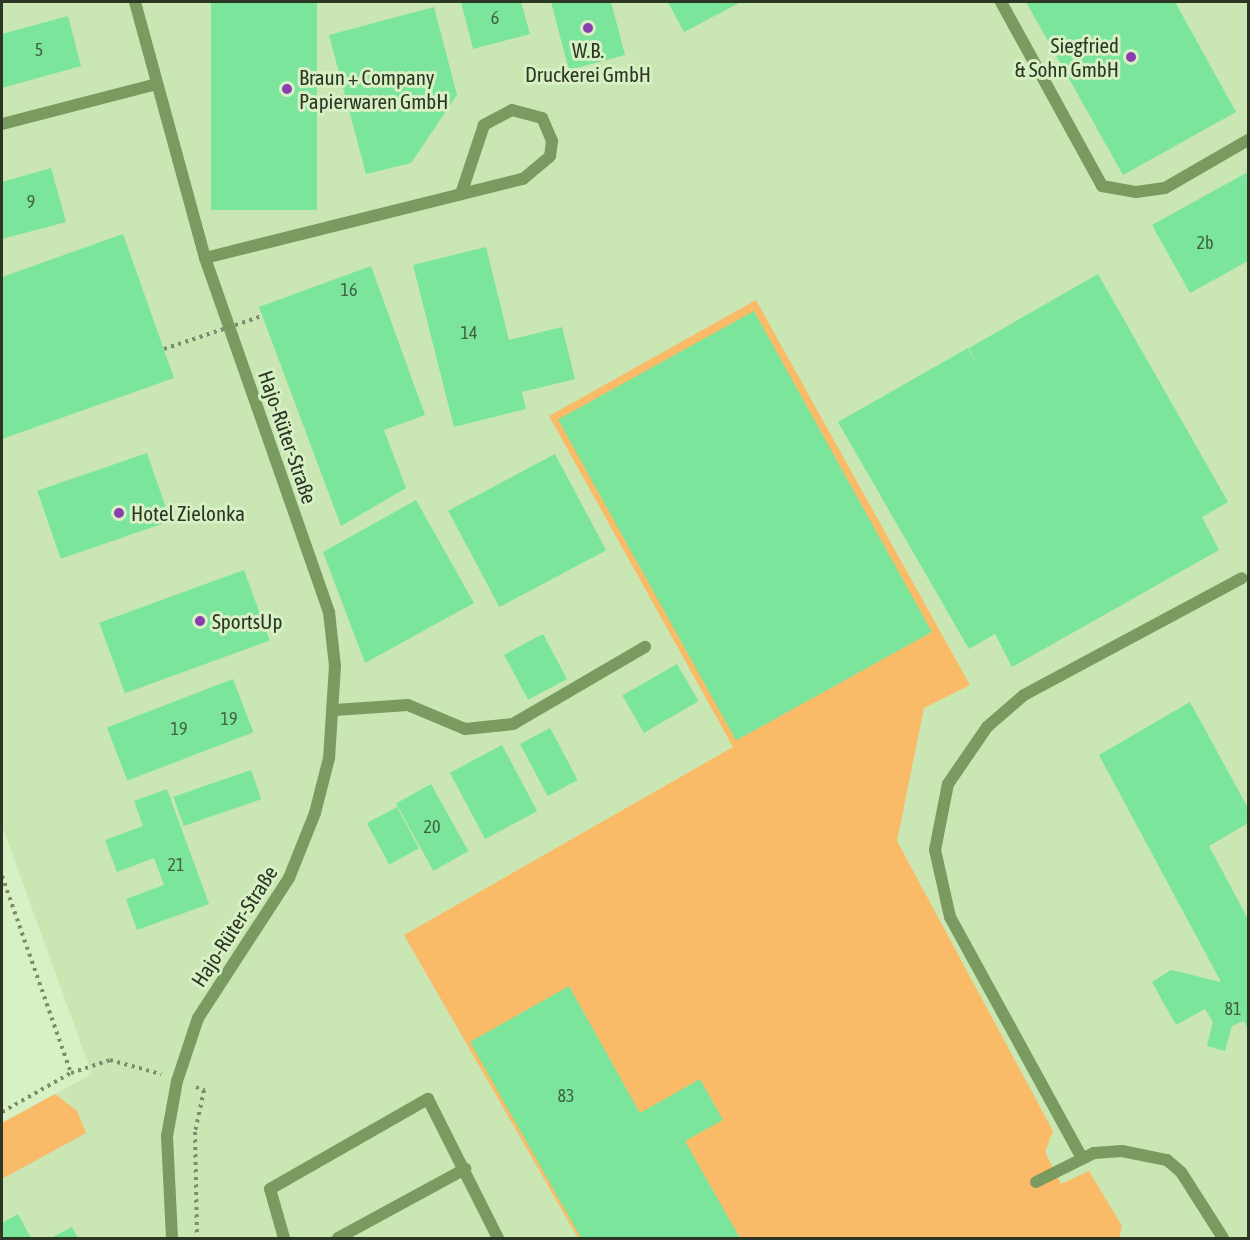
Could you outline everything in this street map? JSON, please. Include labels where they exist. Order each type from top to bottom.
[{"type":"street","name":"Hajo-Rüter-Straße","points":[[135,2],[205,258],[328,612],[335,710],[315,813],[290,878],[198,1018],[177,1081],[167,1136],[172,1239]]},
{"type":"street","points":[[1001,2],[1102,186],[1136,192],[1165,188],[1248,140]]},
{"type":"street","points":[[2,124],[157,84]]},
{"type":"street","points":[[205,258],[461,194],[540,170],[552,141],[542,118],[512,110],[484,125],[461,194]]},
{"type":"street","points":[[1082,1158],[950,917],[935,850],[948,784],[987,727],[1024,695],[1242,578]]},
{"type":"street","points":[[335,710],[408,705],[465,729],[513,724],[645,647]]},
{"type":"street","points":[[284,1239],[270,1189],[428,1100],[465,1169],[498,1239]]},
{"type":"street","points":[[1036,1182],[1082,1158],[1122,1151],[1167,1160],[1181,1172],[1223,1239]]},
{"type":"street","points":[[338,1239],[465,1169]]},
{"type":"path","points":[[164,350],[262,316]]},
{"type":"path","points":[[2,876],[71,1073]]},
{"type":"path","points":[[2,1112],[71,1073],[110,1060],[204,1090],[193,1165],[196,1239]]},
{"type":"shaded area","points":[[2,2],[1248,2],[1248,1238],[2,1238],[2,1123],[92,1074],[2,825]]},
{"type":"shaded area","points":[[756,300],[970,685],[924,708],[897,841],[1053,1131],[1045,1152],[1061,1184],[1089,1171],[1122,1226],[1119,1238],[578,1238],[404,935],[733,747],[549,416]]},
{"type":"shaded area","points":[[55,1094],[77,1111],[86,1133],[2,1179],[2,1123]]},
{"type":"building","name":"Braun + Company Papierwaren GmbH","points":[[211,2],[317,2],[317,210],[211,210]]},
{"type":"building","points":[[461,2],[521,2],[530,34],[473,49]]},
{"type":"building","name":"W.B. Druckerei GmbH","points":[[551,2],[611,2],[625,55],[569,70]]},
{"type":"building","points":[[668,2],[741,2],[684,32]]},
{"type":"building","name":"Siegfried & Sohn GmbH","points":[[1026,2],[1175,2],[1236,112],[1123,175]]},
{"type":"building","points":[[434,7],[457,95],[411,163],[366,174],[329,35]]},
{"type":"building","points":[[68,16],[81,66],[2,88],[2,34]]},
{"type":"building","points":[[51,168],[66,222],[2,239],[2,182]]},
{"type":"building","points":[[1248,172],[1248,261],[1190,293],[1152,225]]},
{"type":"building","points":[[123,234],[174,378],[2,439],[2,277]]},
{"type":"building","points":[[486,247],[509,340],[562,327],[575,379],[522,392],[526,409],[454,427],[413,265]]},
{"type":"building","points":[[371,266],[425,415],[384,430],[406,488],[341,526],[259,307]]},
{"type":"building","points":[[1098,274],[1228,502],[1202,517],[1219,550],[1012,667],[995,634],[969,649],[838,422],[968,348],[980,370],[969,348]]},
{"type":"building","points":[[754,311],[932,632],[736,741],[558,420]]},
{"type":"building","points":[[147,453],[170,521],[61,559],[37,491]]},
{"type":"building","points":[[555,454],[606,550],[499,607],[448,511]]},
{"type":"building","points":[[416,500],[474,603],[365,663],[323,552]]},
{"type":"building","points":[[244,570],[270,640],[125,693],[99,623]]},
{"type":"building","points":[[543,634],[567,679],[528,700],[504,655]]},
{"type":"building","points":[[677,664],[698,701],[644,733],[622,696]]},
{"type":"building","points":[[233,679],[253,732],[127,781],[107,727]]},
{"type":"building","points":[[1190,702],[1248,808],[1248,823],[1209,846],[1248,919],[1248,1030],[1244,1021],[1232,1026],[1225,1051],[1207,1046],[1213,1022],[1205,1009],[1176,1025],[1152,982],[1171,970],[1221,982],[1099,755]]},
{"type":"building","points":[[550,728],[578,780],[548,796],[520,744]]},
{"type":"building","points":[[502,745],[537,811],[485,839],[450,773]]},
{"type":"building","points":[[251,770],[261,799],[184,826],[173,797]]},
{"type":"building","points":[[431,784],[468,851],[433,871],[396,803]]},
{"type":"building","points":[[167,789],[209,904],[137,930],[126,899],[164,885],[154,858],[117,872],[105,840],[143,826],[134,801]]},
{"type":"building","points":[[397,807],[419,848],[389,864],[367,823]]},
{"type":"building","points":[[569,986],[640,1113],[700,1079],[723,1120],[685,1141],[740,1238],[581,1238],[470,1042]]},
{"type":"building","points":[[18,1214],[31,1238],[2,1238],[2,1223]]},
{"type":"building","points":[[72,1227],[78,1238],[51,1238]]},
{"type":"place","name":"W.B. Druckerei GmbH","points":[[588,28]]},
{"type":"place","name":"Siegfried & Sohn GmbH","points":[[1131,57]]},
{"type":"place","name":"Braun + Company Papierwaren GmbH","points":[[287,89]]},
{"type":"place","name":"Hotel Zielonka","points":[[119,513]]},
{"type":"place","name":"SportsUp","points":[[200,621]]}]
